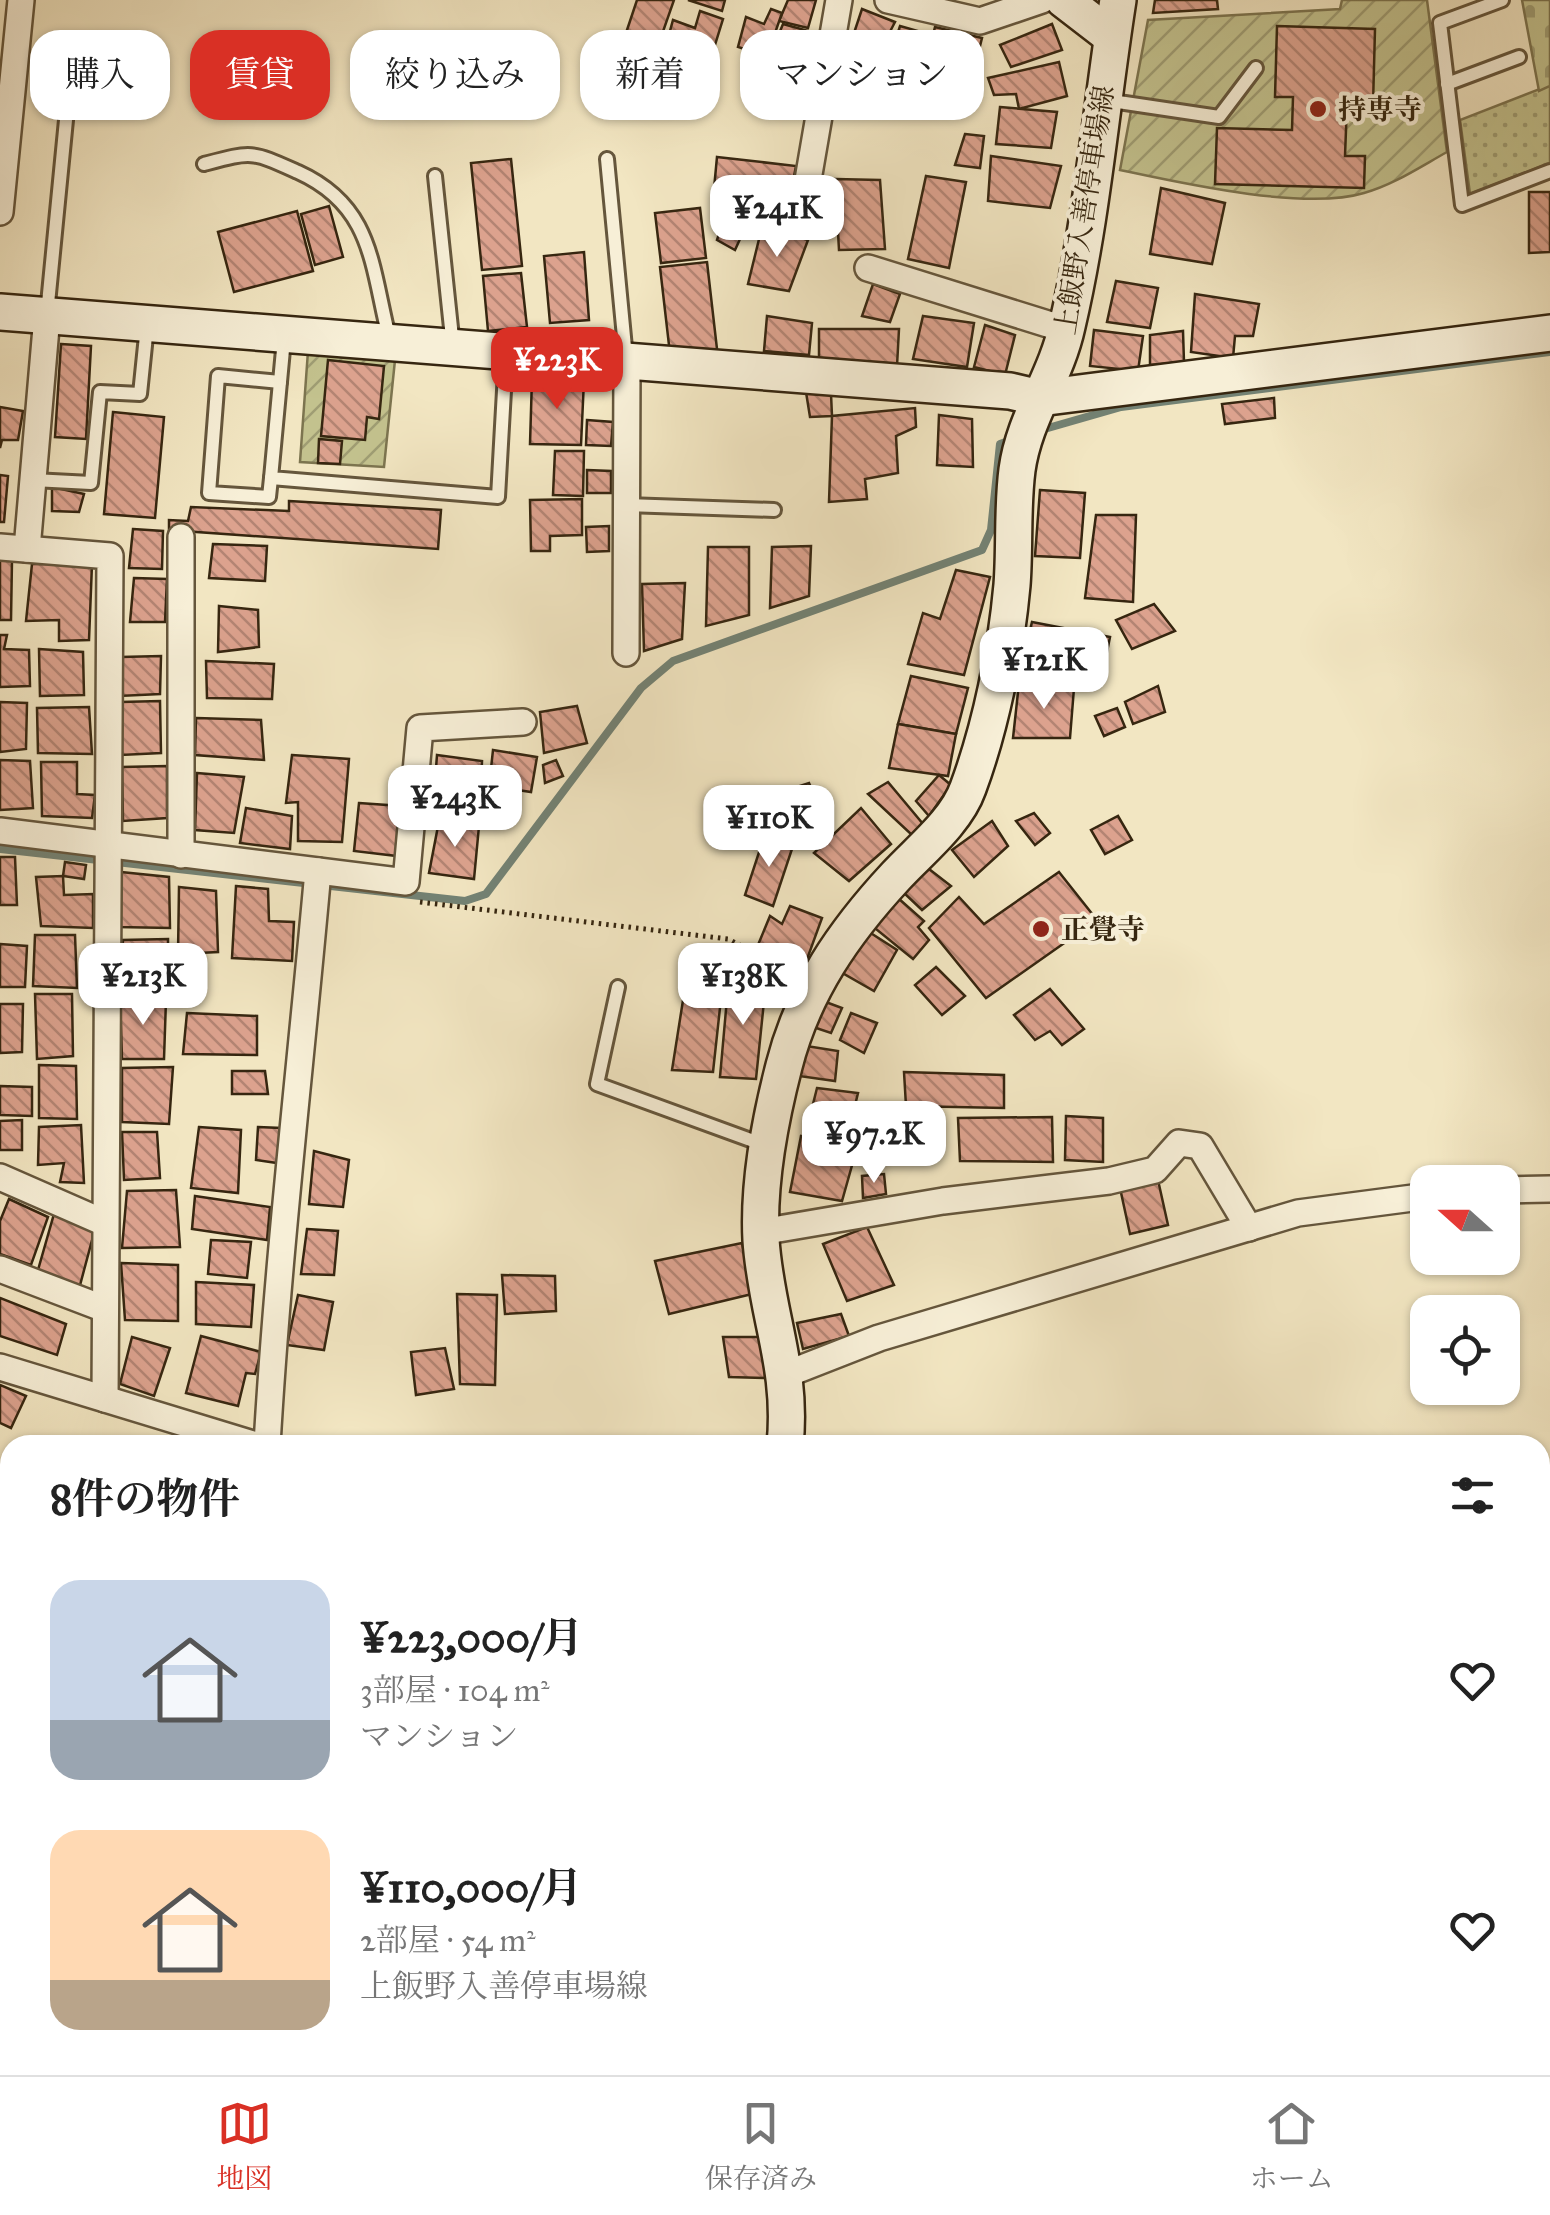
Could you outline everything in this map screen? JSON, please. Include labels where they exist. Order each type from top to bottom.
[{"type":"street","points":[[0,212],[22,0]]},
{"type":"street","points":[[803,209],[839,0]]},
{"type":"street","points":[[888,0],[980,22],[1042,0]]},
{"type":"street","points":[[1064,0],[1112,36]]},
{"type":"street","name":"上飯野入善停車場線","points":[[784,1435],[787,1374],[771,1308],[761,1232],[769,1147],[784,1065],[814,984],[838,944],[948,821],[967,791],[992,697],[1012,590],[1018,470],[1029,420],[1057,367],[1066,330],[1118,0]]},
{"type":"street","points":[[868,268],[1066,330]]},
{"type":"street","points":[[0,312],[1010,391],[1040,398],[1550,333]]},
{"type":"street","points":[[27,548],[47,316]]},
{"type":"street","points":[[626,653],[627,361]]},
{"type":"street","points":[[181,537],[181,855]]},
{"type":"street","points":[[0,547],[110,556],[105,1399]]},
{"type":"street","points":[[0,831],[406,882],[420,728],[523,722]]},
{"type":"street","points":[[268,1435],[274,1327],[287,1230],[318,871]]},
{"type":"street","points":[[761,1232],[943,1201],[1109,1182],[1154,1170],[1179,1143],[1200,1146],[1249,1228]]},
{"type":"street","points":[[0,1178],[106,1223]]},
{"type":"street","points":[[1520,1190],[1550,1189]]},
{"type":"street","points":[[787,1374],[879,1338],[1298,1213],[1410,1198]]},
{"type":"street","points":[[0,1269],[105,1309]]},
{"type":"street","points":[[0,1368],[223,1435]]},
{"type":"lane","points":[[1502,0],[1440,23],[1462,205],[1550,171]]},
{"type":"lane","points":[[1447,84],[1519,57]]},
{"type":"lane","points":[[1103,99],[1218,117],[1256,68]]},
{"type":"lane","points":[[47,316],[66,120]]},
{"type":"lane","points":[[204,164],[252,151],[329,186],[348,205],[362,231],[391,344]]},
{"type":"lane","points":[[606,160],[627,361]]},
{"type":"lane","points":[[434,176],[453,349]]},
{"type":"lane","points":[[33,480],[91,483],[100,392],[140,394],[147,326]]},
{"type":"lane","points":[[280,382],[218,376],[209,493],[269,497],[280,382],[284,336]]},
{"type":"lane","points":[[271,478],[498,497],[506,353]]},
{"type":"lane","points":[[626,505],[774,510]]},
{"type":"lane","points":[[618,987],[597,1084],[769,1147]]},
{"type":"path","points":[[406,882],[414,901],[728,940],[814,984]]},
{"type":"green space","points":[[1342,0],[1427,0],[1447,152],[1385,185],[1339,198],[1243,193],[1120,170],[1148,20],[1340,9]]},
{"type":"green space","points":[[1522,0],[1550,0],[1550,86],[1539,91]]},
{"type":"green space","points":[[1550,85],[1550,163],[1470,194],[1460,120]]},
{"type":"green space","points":[[308,351],[395,360],[384,467],[300,462]]},
{"type":"building","points":[[637,0],[674,0],[664,30],[627,30]]},
{"type":"building","points":[[688,0],[725,0],[722,11]]},
{"type":"building","points":[[788,0],[816,0],[808,28],[779,21]]},
{"type":"building","points":[[1155,0],[1217,0],[1218,9],[1153,13]]},
{"type":"building","points":[[771,9],[782,13],[776,30],[743,30],[746,17],[764,24]]},
{"type":"building","points":[[862,9],[895,22],[891,30],[855,30]]},
{"type":"building","points":[[700,11],[723,19],[720,30],[670,30],[673,20],[695,28]]},
{"type":"building","points":[[783,24],[805,30],[781,30]]},
{"type":"building","points":[[1052,24],[1062,50],[1011,67],[1000,45]]},
{"type":"building","points":[[1277,26],[1375,29],[1373,105],[1347,104],[1345,156],[1365,156],[1364,188],[1215,184],[1217,128],[1292,130],[1293,97],[1275,97]]},
{"type":"building","points":[[1059,62],[1067,96],[1019,109],[1016,94],[994,95],[988,78]]},
{"type":"building","points":[[1000,107],[1057,112],[1051,148],[996,144]]},
{"type":"building","points":[[965,134],[984,136],[980,168],[955,165]]},
{"type":"building","points":[[991,156],[1061,166],[1050,208],[988,201]]},
{"type":"building","points":[[717,157],[796,166],[790,197],[714,189]]},
{"type":"building","points":[[511,159],[522,266],[482,270],[471,163]]},
{"type":"building","points":[[926,176],[966,182],[949,268],[908,259]]},
{"type":"building","points":[[835,179],[880,180],[885,249],[839,250]]},
{"type":"building","points":[[1161,188],[1225,203],[1212,264],[1150,254]]},
{"type":"building","points":[[1529,192],[1550,192],[1550,252],[1529,253]]},
{"type":"building","points":[[329,206],[343,257],[315,265],[301,214]]},
{"type":"building","points":[[700,208],[706,258],[661,263],[655,213]]},
{"type":"building","points":[[727,210],[750,217],[735,250],[717,240]]},
{"type":"building","points":[[297,211],[313,271],[234,292],[218,232]]},
{"type":"building","points":[[762,227],[808,240],[789,291],[748,284]]},
{"type":"building","points":[[584,252],[589,320],[550,323],[544,256]]},
{"type":"building","points":[[707,262],[717,349],[670,354],[660,267]]},
{"type":"building","points":[[521,273],[527,327],[488,331],[483,276]]},
{"type":"building","points":[[1116,281],[1158,288],[1150,328],[1107,322]]},
{"type":"building","points":[[873,284],[900,294],[890,322],[862,316]]},
{"type":"building","points":[[1195,294],[1259,304],[1253,336],[1235,336],[1233,358],[1191,352]]},
{"type":"building","points":[[767,316],[812,323],[809,355],[764,351]]},
{"type":"building","points":[[923,316],[974,323],[967,367],[913,359]]},
{"type":"building","points":[[985,325],[1015,335],[1005,375],[974,367]]},
{"type":"building","points":[[819,329],[899,329],[897,366],[819,360]]},
{"type":"building","points":[[1094,330],[1143,336],[1138,371],[1090,366]]},
{"type":"building","points":[[1183,331],[1184,362],[1150,365],[1150,335]]},
{"type":"building","points":[[61,344],[91,346],[86,439],[55,437]]},
{"type":"building","points":[[328,360],[384,366],[379,419],[367,417],[365,440],[321,436]]},
{"type":"building","points":[[532,378],[584,380],[581,445],[530,444]]},
{"type":"building","points":[[806,392],[831,394],[832,416],[810,417]]},
{"type":"building","points":[[1274,398],[1275,418],[1225,424],[1222,404]]},
{"type":"building","points":[[0,407],[23,411],[18,440],[2,440],[0,448]]},
{"type":"building","points":[[915,408],[916,427],[896,436],[898,473],[865,479],[867,499],[829,502],[832,416]]},
{"type":"building","points":[[113,412],[164,417],[155,518],[104,514]]},
{"type":"building","points":[[939,415],[972,419],[973,467],[937,465]]},
{"type":"building","points":[[587,420],[613,422],[611,446],[586,445]]},
{"type":"building","points":[[319,439],[342,441],[340,464],[318,463]]},
{"type":"building","points":[[555,451],[584,451],[583,496],[553,495]]},
{"type":"building","points":[[587,470],[611,471],[611,493],[587,493]]},
{"type":"building","points":[[0,475],[8,476],[4,522],[0,522]]},
{"type":"building","points":[[52,487],[84,494],[79,512],[52,511]]},
{"type":"building","points":[[1040,490],[1085,493],[1080,558],[1035,556]]},
{"type":"building","points":[[582,499],[582,535],[550,536],[550,551],[531,551],[530,500]]},
{"type":"building","points":[[289,501],[441,510],[438,549],[169,530],[169,520],[188,521],[191,507],[289,511]]},
{"type":"building","points":[[1096,515],[1136,515],[1133,602],[1085,598]]},
{"type":"building","points":[[609,526],[609,551],[587,552],[586,527]]},
{"type":"building","points":[[133,529],[163,531],[162,569],[129,568]]},
{"type":"building","points":[[213,544],[267,546],[265,581],[209,578]]},
{"type":"building","points":[[811,546],[809,596],[770,608],[772,547]]},
{"type":"building","points":[[708,547],[749,547],[749,615],[706,626]]},
{"type":"building","points":[[0,560],[12,560],[11,620],[0,620]]},
{"type":"building","points":[[32,564],[92,564],[89,640],[59,641],[59,620],[26,621]]},
{"type":"building","points":[[956,570],[990,577],[964,675],[908,664],[923,613],[940,619]]},
{"type":"building","points":[[134,578],[167,579],[165,622],[130,622]]},
{"type":"building","points":[[685,583],[682,639],[644,651],[642,584]]},
{"type":"building","points":[[1154,604],[1175,631],[1132,649],[1116,620]]},
{"type":"building","points":[[219,606],[258,610],[259,647],[218,652]]},
{"type":"building","points":[[1032,622],[1110,637],[1105,662],[1067,658],[1064,677],[1020,672]]},
{"type":"building","points":[[0,635],[7,635],[4,649],[29,650],[30,686],[0,687]]},
{"type":"building","points":[[39,649],[83,652],[84,695],[40,696]]},
{"type":"building","points":[[161,656],[160,694],[119,696],[121,657]]},
{"type":"building","points":[[206,661],[274,664],[272,699],[207,698]]},
{"type":"building","points":[[911,676],[968,688],[956,734],[898,724]]},
{"type":"building","points":[[1019,683],[1074,688],[1070,738],[1013,738]]},
{"type":"building","points":[[1158,686],[1165,712],[1133,724],[1125,702]]},
{"type":"building","points":[[160,701],[161,753],[121,755],[121,702]]},
{"type":"building","points":[[0,702],[27,703],[26,749],[0,752]]},
{"type":"building","points":[[577,706],[587,743],[544,753],[540,712]]},
{"type":"building","points":[[89,707],[92,754],[38,753],[37,708]]},
{"type":"building","points":[[1117,708],[1125,727],[1104,736],[1095,716]]},
{"type":"building","points":[[196,718],[261,720],[264,760],[195,755]]},
{"type":"building","points":[[898,724],[956,734],[948,776],[889,768]]},
{"type":"building","points":[[493,750],[537,757],[531,792],[511,789],[511,806],[487,806]]},
{"type":"building","points":[[292,755],[349,759],[342,842],[298,841],[298,802],[286,803]]},
{"type":"building","points":[[437,755],[482,761],[480,813],[433,809]]},
{"type":"building","points":[[0,760],[30,761],[33,808],[0,810]]},
{"type":"building","points":[[556,760],[563,776],[545,783],[543,765]]},
{"type":"building","points":[[41,762],[77,762],[77,794],[95,795],[92,818],[42,816]]},
{"type":"building","points":[[167,766],[167,818],[123,821],[122,767]]},
{"type":"building","points":[[197,773],[244,777],[234,833],[195,830]]},
{"type":"building","points":[[939,775],[951,785],[929,816],[916,801]]},
{"type":"building","points":[[888,782],[923,824],[912,835],[868,794]]},
{"type":"building","points":[[809,783],[825,820],[794,830],[778,793]]},
{"type":"building","points":[[359,803],[401,806],[397,856],[354,851]]},
{"type":"building","points":[[246,808],[292,816],[290,849],[240,843]]},
{"type":"building","points":[[861,808],[891,844],[849,881],[814,853]]},
{"type":"building","points":[[1034,813],[1050,833],[1035,845],[1016,821]]},
{"type":"building","points":[[1118,816],[1132,840],[1105,854],[1091,830]]},
{"type":"building","points":[[439,821],[479,826],[474,879],[429,873]]},
{"type":"building","points":[[992,821],[1008,846],[974,877],[952,850]]},
{"type":"building","points":[[765,834],[793,846],[773,906],[745,895]]},
{"type":"building","points":[[0,857],[15,857],[17,905],[0,905]]},
{"type":"building","points":[[65,862],[86,865],[84,879],[63,876]]},
{"type":"building","points":[[929,869],[951,886],[922,910],[902,891]]},
{"type":"building","points":[[121,872],[169,877],[170,928],[118,927]]},
{"type":"building","points":[[1059,872],[1097,920],[986,998],[929,928],[959,897],[984,924]]},
{"type":"building","points":[[63,876],[64,895],[93,894],[93,928],[41,926],[36,877]]},
{"type":"building","points":[[236,886],[268,889],[269,921],[294,922],[292,961],[232,958]]},
{"type":"building","points":[[179,887],[216,891],[218,952],[178,954]]},
{"type":"building","points":[[898,898],[924,921],[918,927],[929,940],[913,959],[871,925]]},
{"type":"building","points":[[790,906],[822,918],[806,962],[758,945],[770,916],[782,924]]},
{"type":"building","points":[[866,930],[897,950],[874,991],[839,971]]},
{"type":"building","points":[[35,935],[75,935],[77,988],[33,986]]},
{"type":"building","points":[[168,939],[168,990],[120,989],[123,940]]},
{"type":"building","points":[[0,944],[27,946],[25,987],[0,987]]},
{"type":"building","points":[[690,956],[725,962],[713,1072],[672,1070]]},
{"type":"building","points":[[936,967],[965,996],[942,1015],[915,985]]},
{"type":"building","points":[[729,976],[766,982],[756,1079],[720,1077]]},
{"type":"building","points":[[1050,989],[1084,1029],[1062,1045],[1050,1031],[1035,1040],[1014,1015]]},
{"type":"building","points":[[35,994],[72,994],[73,1056],[37,1059]]},
{"type":"building","points":[[120,996],[166,1000],[164,1059],[122,1059]]},
{"type":"building","points":[[823,1001],[842,1008],[831,1033],[810,1026]]},
{"type":"building","points":[[0,1004],[23,1004],[22,1052],[0,1053]]},
{"type":"building","points":[[187,1013],[257,1016],[257,1055],[183,1054]]},
{"type":"building","points":[[851,1013],[877,1023],[864,1053],[840,1040]]},
{"type":"building","points":[[800,1045],[838,1051],[835,1081],[799,1076]]},
{"type":"building","points":[[39,1065],[76,1066],[77,1119],[39,1118]]},
{"type":"building","points":[[173,1067],[169,1124],[122,1122],[122,1068]]},
{"type":"building","points":[[232,1071],[265,1071],[268,1094],[232,1094]]},
{"type":"building","points":[[904,1072],[1004,1075],[1004,1108],[906,1106]]},
{"type":"building","points":[[0,1086],[32,1087],[32,1116],[0,1115]]},
{"type":"building","points":[[817,1088],[858,1093],[848,1134],[807,1128]]},
{"type":"building","points":[[1066,1116],[1103,1118],[1103,1162],[1065,1160]]},
{"type":"building","points":[[1052,1117],[1053,1162],[960,1161],[958,1118]]},
{"type":"building","points":[[22,1120],[22,1150],[0,1150],[0,1121]]},
{"type":"building","points":[[81,1125],[84,1183],[60,1182],[64,1163],[38,1165],[39,1127]]},
{"type":"building","points":[[199,1127],[241,1130],[238,1193],[191,1188]]},
{"type":"building","points":[[258,1127],[281,1128],[277,1163],[256,1160]]},
{"type":"building","points":[[122,1132],[157,1132],[160,1178],[124,1180]]},
{"type":"building","points":[[801,1136],[858,1144],[842,1201],[790,1192]]},
{"type":"building","points":[[314,1151],[349,1160],[343,1207],[309,1204]]},
{"type":"building","points":[[884,1174],[886,1194],[863,1198],[862,1176]]},
{"type":"building","points":[[1158,1180],[1168,1225],[1130,1234],[1120,1188]]},
{"type":"building","points":[[176,1190],[180,1247],[122,1248],[127,1191]]},
{"type":"building","points":[[195,1196],[270,1207],[267,1240],[192,1229]]},
{"type":"building","points":[[9,1199],[48,1217],[31,1265],[0,1254],[0,1221]]},
{"type":"building","points":[[54,1214],[95,1229],[79,1289],[38,1270]]},
{"type":"building","points":[[867,1227],[894,1285],[847,1301],[823,1244]]},
{"type":"building","points":[[307,1229],[338,1231],[334,1275],[301,1274]]},
{"type":"building","points":[[211,1240],[251,1242],[247,1278],[208,1274]]},
{"type":"building","points":[[742,1243],[752,1294],[669,1314],[655,1261]]},
{"type":"building","points":[[121,1263],[178,1265],[178,1321],[125,1320]]},
{"type":"building","points":[[502,1275],[555,1276],[556,1311],[505,1314]]},
{"type":"building","points":[[196,1282],[254,1285],[251,1327],[196,1324]]},
{"type":"building","points":[[457,1294],[497,1295],[495,1385],[460,1384]]},
{"type":"building","points":[[298,1295],[333,1302],[324,1350],[287,1345]]},
{"type":"building","points":[[0,1298],[66,1324],[57,1355],[0,1336]]},
{"type":"building","points":[[841,1314],[849,1336],[803,1349],[797,1323]]},
{"type":"building","points":[[201,1336],[261,1352],[255,1374],[246,1373],[238,1406],[186,1393]]},
{"type":"building","points":[[132,1337],[170,1348],[154,1396],[120,1384]]},
{"type":"building","points":[[723,1337],[764,1337],[765,1378],[729,1377]]},
{"type":"building","points":[[445,1348],[454,1389],[416,1395],[411,1352]]},
{"type":"building","points":[[0,1385],[26,1396],[11,1428],[0,1423]]},
{"type":"waterway","points":[[1041,430],[1121,407],[1550,352]]},
{"type":"waterway","points":[[0,849],[465,901],[486,894],[641,688],[673,661],[982,550],[991,530],[1000,444],[1014,439]]},
{"type":"place","name":"持専寺","points":[[1318,109]]},
{"type":"place","name":"正覺寺","points":[[1041,929]]}]
